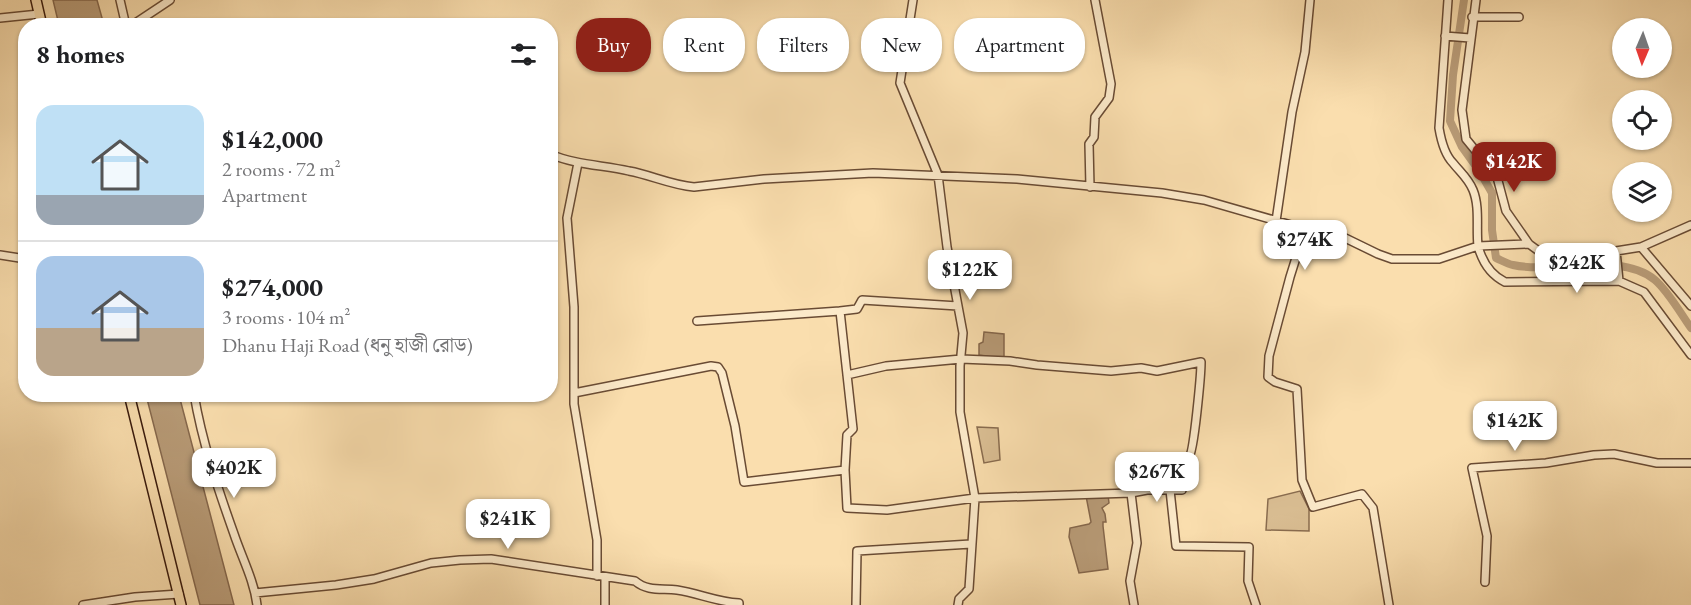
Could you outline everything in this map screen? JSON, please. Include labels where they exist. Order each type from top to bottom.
[{"type":"main road","points":[[36,0],[40,18]]},
{"type":"main road","points":[[131,402],[181,605]]},
{"type":"street","points":[[120,0],[124,18]]},
{"type":"street","points":[[143,18],[170,0]]},
{"type":"street","points":[[914,0],[900,83],[938,175],[944,229],[963,333],[960,359],[960,412],[975,498],[969,589],[959,599],[958,605]]},
{"type":"street","points":[[1090,187],[1089,144],[1094,136],[1095,117],[1109,98],[1111,84],[1095,0]]},
{"type":"street","points":[[1276,221],[1292,112],[1305,52],[1310,0]]},
{"type":"street","points":[[1448,0],[1439,128],[1441,141],[1452,163],[1467,178],[1473,191],[1481,256],[1495,277],[1505,282],[1619,279],[1644,292],[1691,355]]},
{"type":"street","points":[[1476,0],[1469,38],[1462,110],[1466,139],[1490,162],[1497,177],[1506,211],[1526,244],[1540,252],[1616,253],[1641,248],[1691,225]]},
{"type":"street","points":[[0,18],[39,14]]},
{"type":"street","points":[[1472,17],[1519,17]]},
{"type":"street","points":[[1447,36],[1469,38]]},
{"type":"street","points":[[558,157],[578,163],[627,170],[673,184],[694,187],[809,175],[873,173],[1017,179],[1162,193],[1204,200],[1305,229],[1341,236],[1378,255],[1392,259],[1440,259],[1480,246],[1526,244]]},
{"type":"street","points":[[578,163],[567,218],[574,307],[574,404],[597,540],[605,605]]},
{"type":"street","points":[[1305,229],[1269,356],[1268,377],[1275,382],[1297,389],[1302,480],[1313,507],[1362,494],[1373,508],[1389,605]]},
{"type":"street","points":[[1641,248],[1691,306]]},
{"type":"street","points":[[1616,253],[1619,279]]},
{"type":"street","points":[[0,255],[18,258]]},
{"type":"street","points":[[697,321],[857,309],[862,300],[958,306]]},
{"type":"street","points":[[840,311],[853,429],[847,435],[845,470],[847,508],[887,510],[975,498],[1182,490]]},
{"type":"street","points":[[847,375],[886,366],[960,359],[1010,361],[1111,371],[1141,368],[1157,371],[1201,362],[1201,383],[1193,449],[1189,457],[1172,466],[1170,490],[1176,546],[1249,547],[1248,581],[1256,605]]},
{"type":"street","points":[[574,393],[702,367],[718,367],[722,373],[735,426],[744,482],[845,470]]},
{"type":"street","points":[[196,402],[222,501],[255,593],[257,605]]},
{"type":"street","points":[[1485,582],[1487,536],[1472,468],[1545,463],[1614,454],[1657,463],[1691,463]]},
{"type":"street","points":[[1131,493],[1137,543],[1130,581],[1134,605]]},
{"type":"street","points":[[856,605],[857,551],[971,544]]},
{"type":"street","points":[[255,593],[346,584],[374,579],[431,563],[491,559],[635,581],[647,589],[677,590],[704,601],[739,603],[739,605]]},
{"type":"street","points":[[83,605],[135,597],[179,594]]},
{"type":"shaded area","points":[[53,0],[97,0],[102,18],[57,18]]},
{"type":"shaded area","points":[[984,332],[1004,334],[1004,359],[979,355],[979,344],[983,342]]},
{"type":"shaded area","points":[[148,402],[181,402],[234,605],[200,605]]},
{"type":"shaded area","points":[[977,427],[998,428],[1000,460],[984,463]]},
{"type":"shaded area","points":[[1300,491],[1309,509],[1309,531],[1266,530],[1268,499]]},
{"type":"shaded area","points":[[1108,495],[1109,503],[1102,508],[1106,522],[1103,522],[1103,526],[1108,569],[1079,573],[1069,537],[1070,528],[1091,522],[1086,496]]},
{"type":"waterway","points":[[1464,0],[1453,75],[1450,121],[1462,147],[1492,193],[1492,230],[1496,258],[1511,264],[1529,267],[1606,265],[1641,271],[1660,285],[1691,328]]}]
